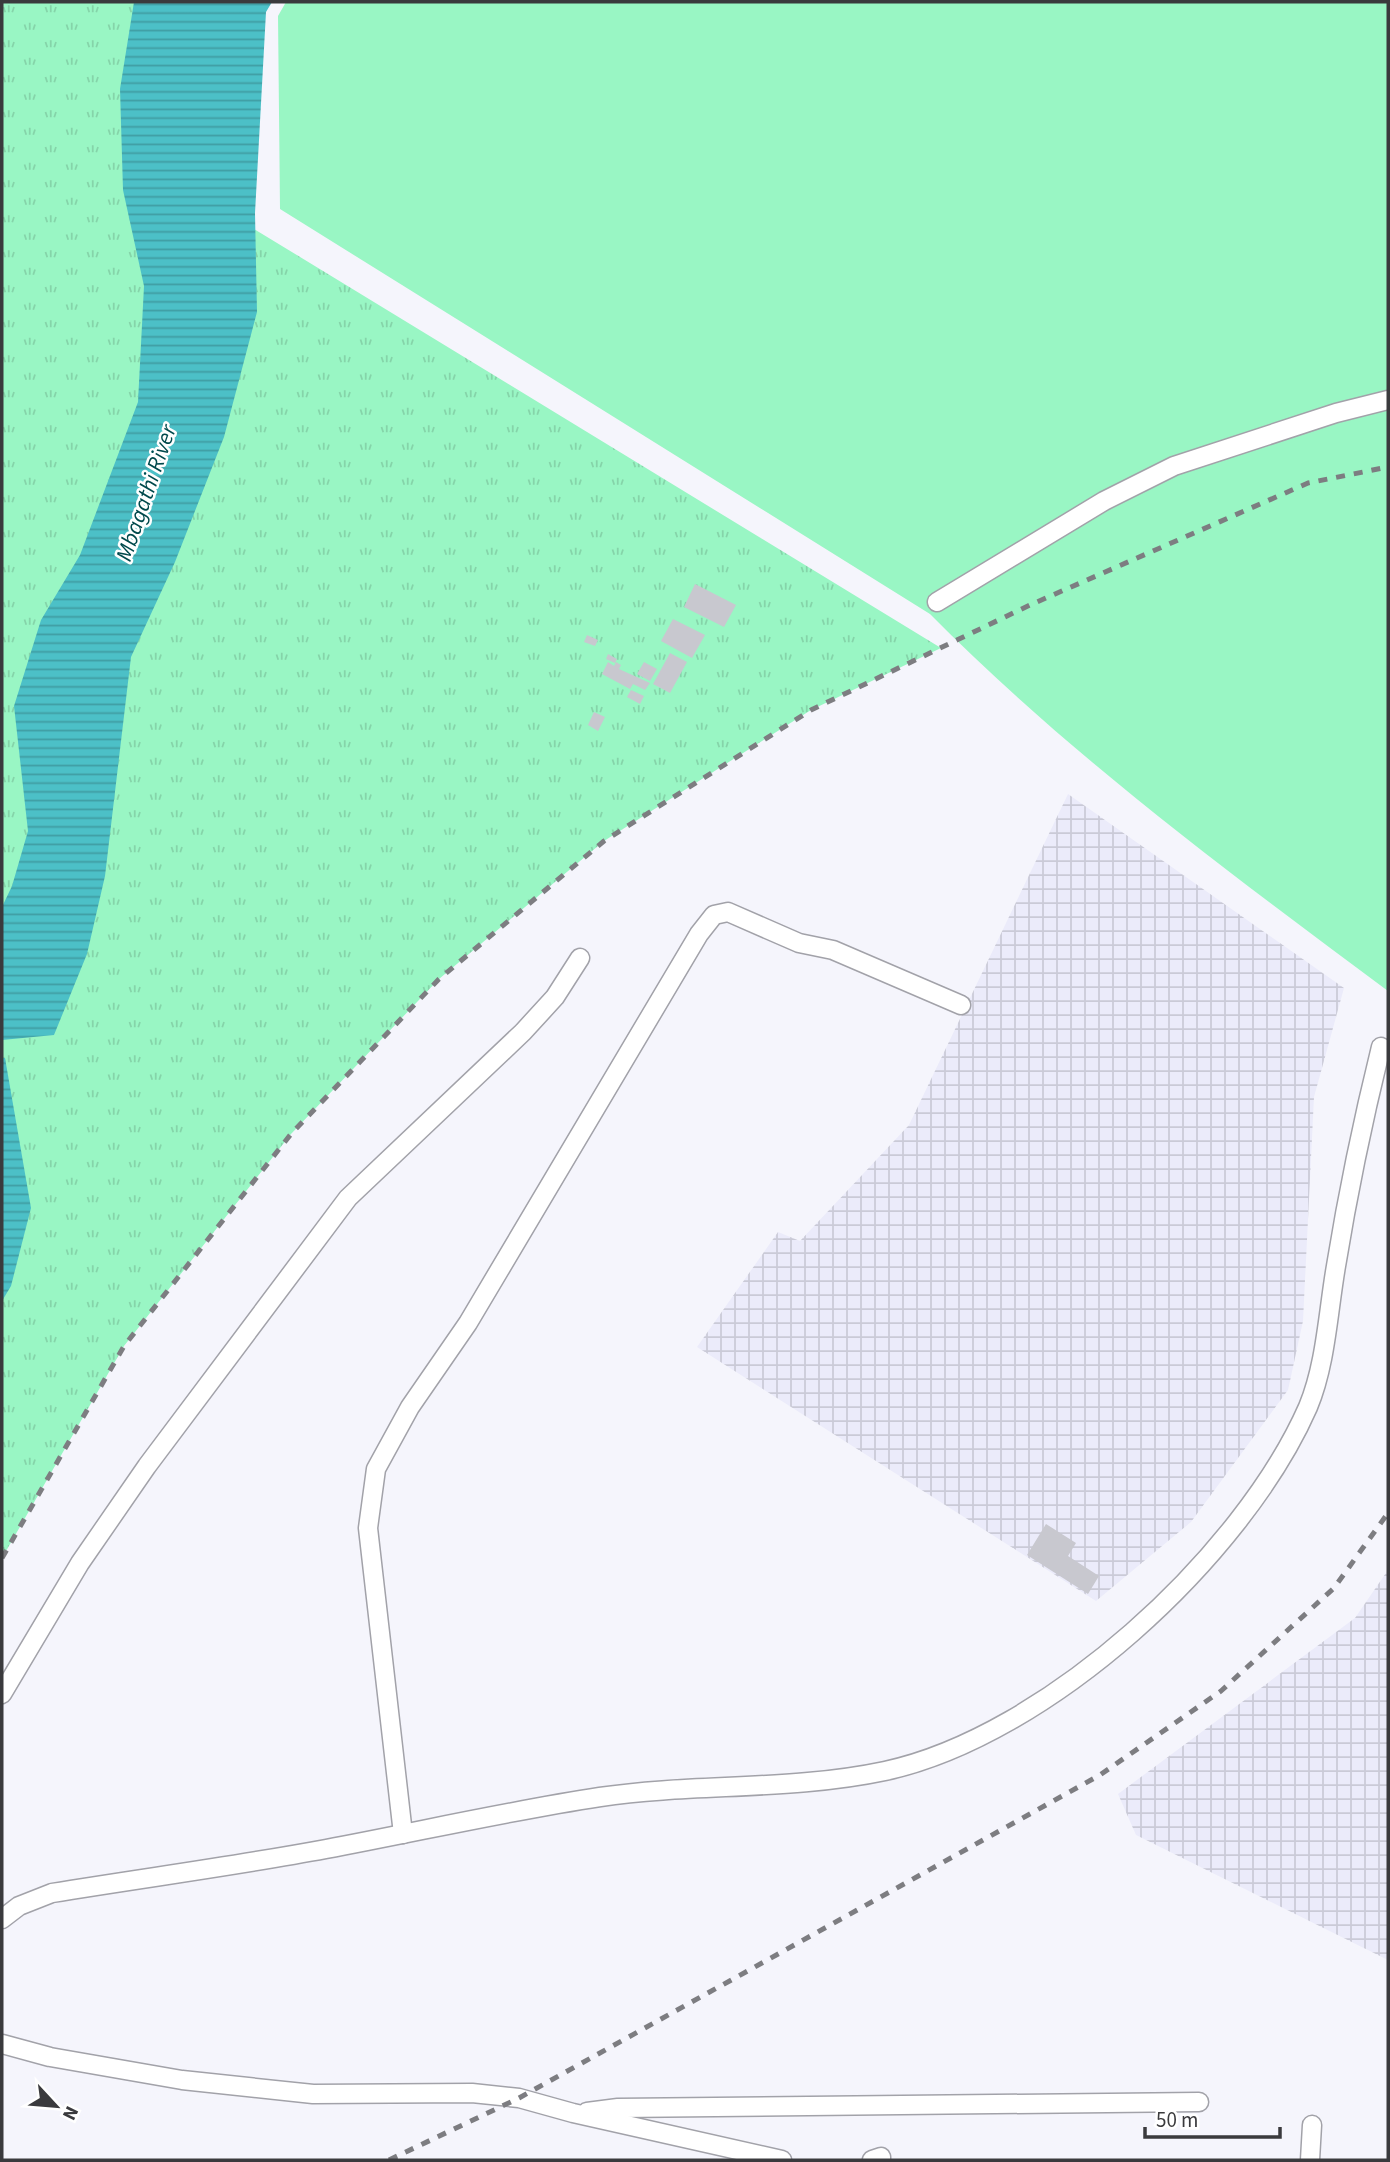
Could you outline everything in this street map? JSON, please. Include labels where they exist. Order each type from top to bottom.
[{"type":"street","points":[[937,601],[1104,501],[1174,466],[1336,413],[1388,400]]},
{"type":"street","points":[[403,1834],[368,1528],[376,1469],[410,1407],[468,1323],[692,943],[714,915],[729,912],[799,943],[833,950],[961,1005]]},
{"type":"street","points":[[2,1694],[80,1563],[147,1466],[348,1198],[523,1032],[555,997],[580,958]]},
{"type":"street","points":[[2,1919],[19,1906],[52,1893],[403,1834],[602,1797],[833,1779],[905,1766],[989,1732],[1035,1707],[1088,1670],[1188,1579],[1264,1484],[1309,1404],[1323,1350],[1355,1150],[1381,1047]]},
{"type":"street","points":[[2,2044],[50,2057],[182,2080],[313,2094],[472,2092],[520,2098],[573,2113],[782,2160]]},
{"type":"street","points":[[573,2113],[618,2108],[1199,2102]]},
{"type":"street","points":[[1310,2160],[1312,2125]]},
{"type":"street","points":[[872,2160],[881,2157],[881,2160]]},
{"type":"shaded area","points":[[1068,794],[1344,988],[1314,1097],[1303,1321],[1288,1390],[1191,1522],[1096,1601],[697,1347],[778,1232],[800,1241],[909,1125]]},
{"type":"shaded area","points":[[1388,1570],[1388,1960],[1136,1835],[1118,1794],[1355,1618]]},
{"type":"green space","points":[[2,2],[178,2],[246,224],[941,648],[811,710],[604,841],[439,979],[291,1134],[124,1346],[2,1558]]},
{"type":"green space","points":[[286,2],[1388,2],[1388,991],[1152,811],[1038,716],[930,614],[280,209],[278,16]]},
{"type":"water","name":"Mbagathi River","points":[[134,2],[272,2],[266,12],[255,213],[257,312],[224,437],[175,562],[131,657],[105,876],[87,954],[54,1035],[2,1040],[2,907],[12,886],[28,831],[14,706],[41,620],[80,555],[138,402],[144,286],[123,190],[120,89]]},
{"type":"water","points":[[2,1058],[5,1058],[31,1208],[11,1286],[2,1301]]},
{"type":"building","points":[[695,584],[736,605],[724,627],[684,607]]},
{"type":"building","points":[[673,619],[705,635],[692,658],[661,641]]},
{"type":"building","points":[[587,635],[598,640],[595,646],[584,642]]},
{"type":"building","points":[[670,653],[687,662],[670,693],[653,684]]},
{"type":"building","points":[[608,654],[617,659],[615,663],[606,659]]},
{"type":"building","points":[[608,662],[614,666],[616,662],[621,665],[619,669],[650,683],[645,690],[633,684],[630,689],[602,674]]},
{"type":"building","points":[[644,662],[657,669],[650,681],[637,674]]},
{"type":"building","points":[[631,690],[644,696],[640,704],[627,697]]},
{"type":"building","points":[[594,712],[605,717],[598,731],[588,725]]},
{"type":"building","points":[[1046,1524],[1076,1543],[1068,1556],[1099,1576],[1088,1594],[1027,1555]]},
{"type":"railway","points":[[2,1558],[124,1346],[291,1134],[439,979],[604,841],[811,710],[1030,605],[1308,483],[1388,467]]},
{"type":"railway","points":[[389,2160],[519,2098],[1100,1775],[1221,1691],[1334,1588],[1388,1513]]}]
